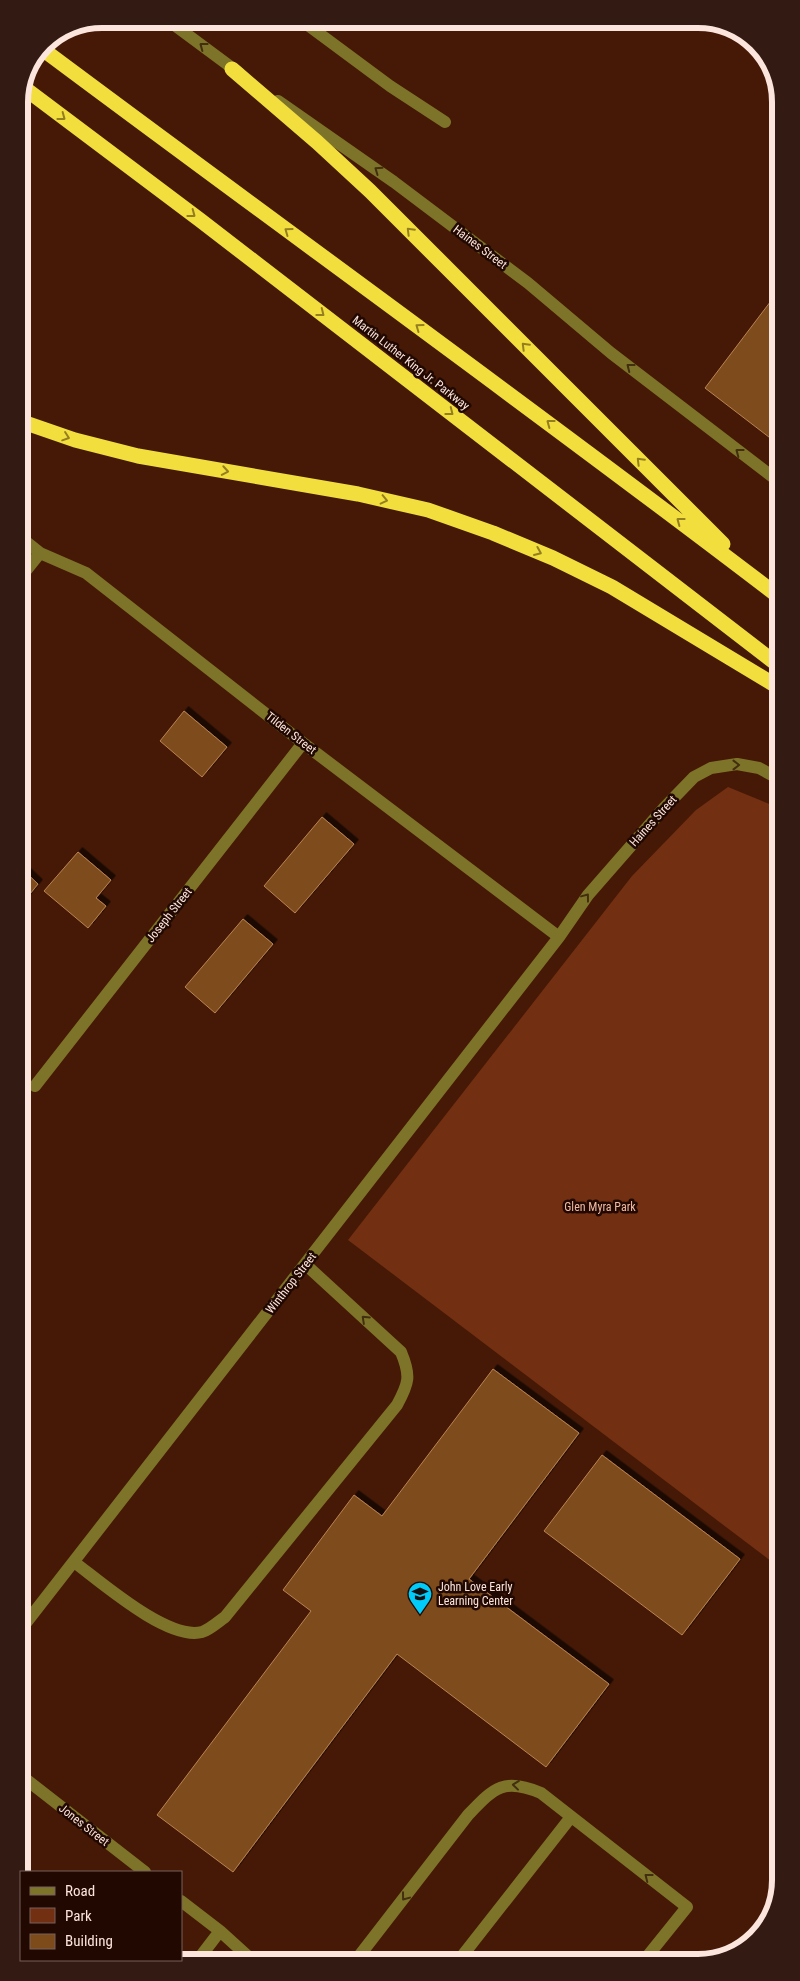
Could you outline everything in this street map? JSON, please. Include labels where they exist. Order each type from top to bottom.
[{"type":"highway","points":[[47,53],[238,195],[526,405],[772,591]]},
{"type":"highway","points":[[232,69],[317,142],[370,191],[761,582]]},
{"type":"highway","name":"Martin Luther King Jr. Parkway","points":[[29,92],[200,220],[772,660]]},
{"type":"highway","points":[[28,424],[75,440],[138,456],[358,494],[428,510],[493,533],[553,558],[612,587],[772,683]]},
{"type":"street","name":"Haines Street","points":[[177,27],[232,69],[394,182],[528,284],[611,353],[772,477]]},
{"type":"street","points":[[311,27],[390,86],[445,122]]},
{"type":"street","name":"Tilden Street","points":[[28,543],[40,552],[86,573],[303,743],[558,937]]},
{"type":"street","points":[[28,568],[40,552]]},
{"type":"street","name":"Joseph Street","points":[[35,1086],[303,743]]},
{"type":"street","name":"Haines Street","points":[[558,937],[588,895],[664,808],[694,778],[711,768],[737,764],[759,768],[772,775]]},
{"type":"street","name":"Winthrop Street","points":[[27,1621],[558,937]]},
{"type":"street","points":[[74,1562],[159,1624],[179,1632],[202,1632],[224,1617],[397,1405],[408,1386],[408,1369],[401,1352],[306,1264]]},
{"type":"street","name":"Jones Street","points":[[27,1780],[144,1871]]},
{"type":"street","points":[[361,1953],[468,1815],[486,1796],[508,1784],[523,1786],[541,1793],[687,1906],[649,1954]]},
{"type":"street","points":[[464,1954],[571,1817]]},
{"type":"street","points":[[182,1901],[244,1953]]},
{"type":"street","points":[[203,1953],[220,1931]]},
{"type":"green space","name":"Glen Myra Park","points":[[728,787],[772,805],[772,1562],[348,1240],[632,876],[696,810]]},
{"type":"building","points":[[772,300],[772,439],[705,388]]},
{"type":"building","points":[[184,711],[227,747],[202,777],[160,741]]},
{"type":"building","points":[[322,817],[354,844],[295,913],[264,886]]},
{"type":"building","points":[[78,852],[111,880],[96,898],[106,906],[88,928],[44,891]]},
{"type":"building","points":[[28,874],[38,884],[28,897]]},
{"type":"building","points":[[243,919],[273,944],[215,1013],[185,987]]},
{"type":"building","points":[[493,1369],[579,1433],[469,1579],[609,1684],[546,1767],[397,1654],[233,1872],[157,1815],[311,1611],[283,1590],[354,1495],[382,1516]]},
{"type":"building","points":[[602,1455],[740,1559],[682,1635],[544,1531]]},
{"type":"place","name":"John Love Early Learning Center","points":[[420,1615]]}]
